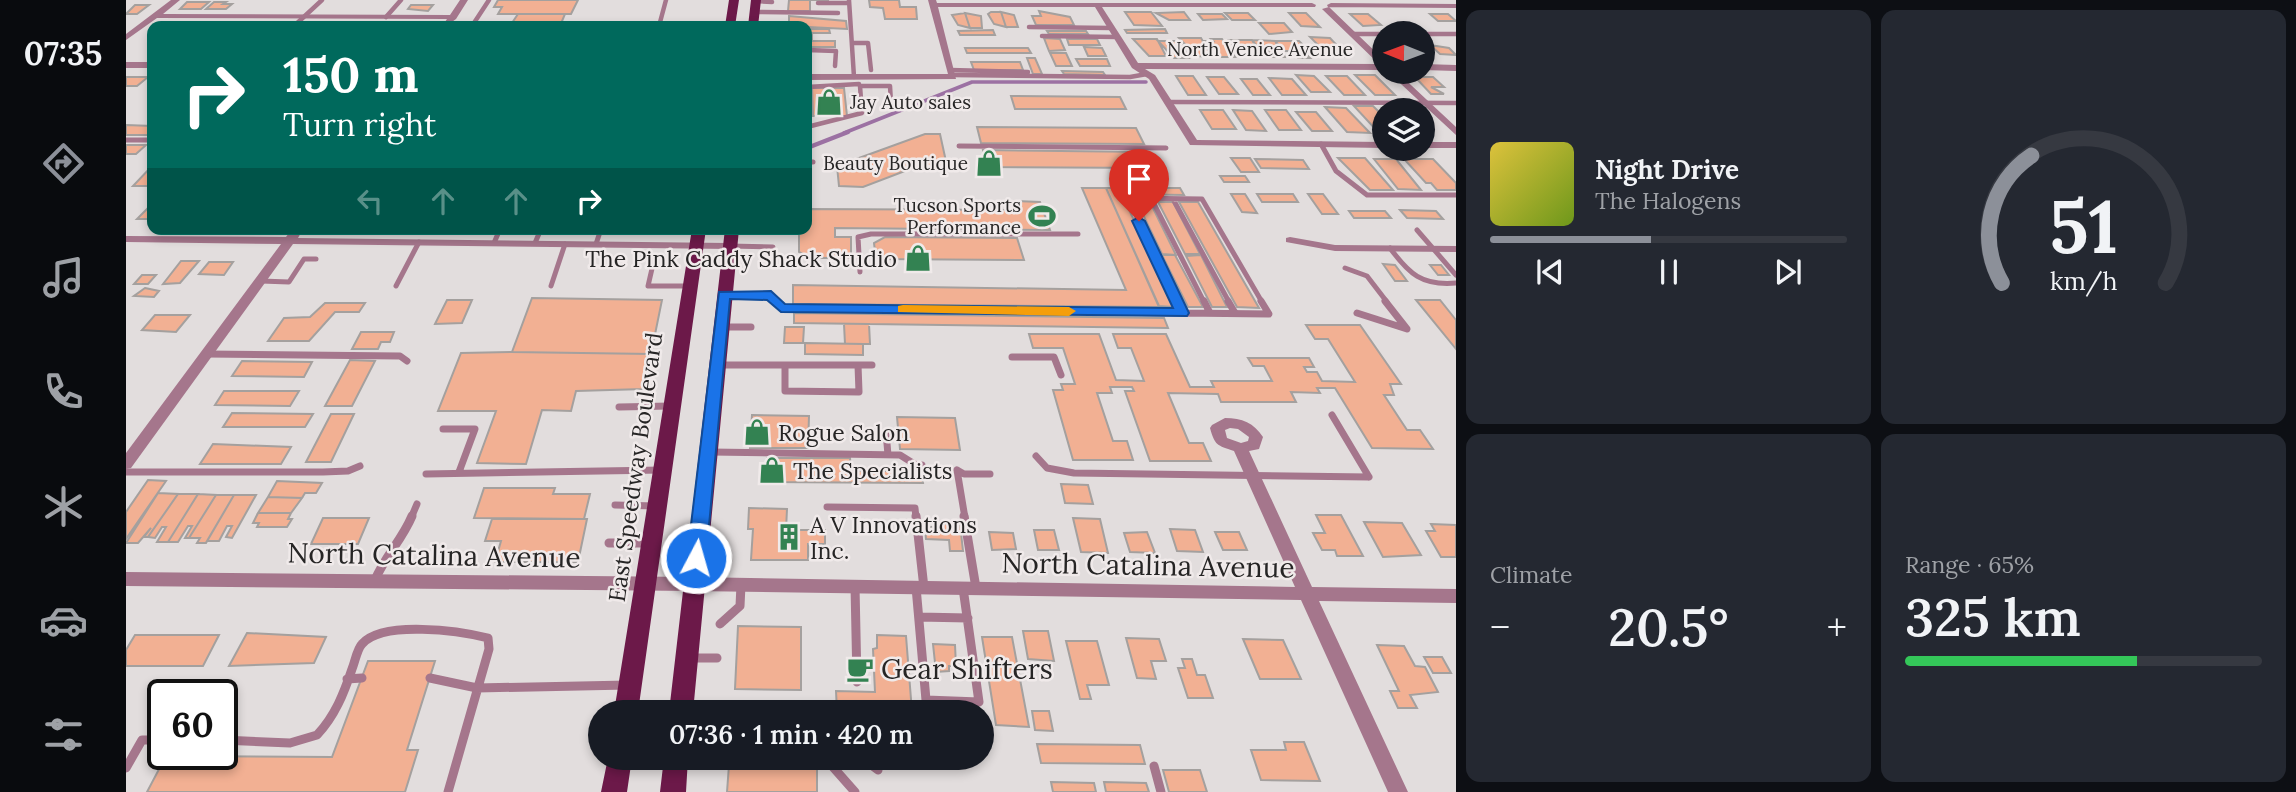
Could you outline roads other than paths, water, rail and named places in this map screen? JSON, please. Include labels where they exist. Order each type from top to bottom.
[{"type":"main road","points":[[731,21],[734,0]]},
{"type":"main road","name":"East Speedway Boulevard","points":[[628,700],[697,238]]},
{"type":"main road","points":[[682,700],[731,238]]},
{"type":"main road","points":[[614,792],[618,770]]},
{"type":"main road","points":[[673,792],[675,770]]},
{"type":"street","points":[[148,21],[176,0]]},
{"type":"street","points":[[450,21],[464,0]]},
{"type":"street","points":[[812,77],[858,80],[952,74],[932,2],[1097,5],[1161,2],[1315,2],[1329,7],[1456,6]]},
{"type":"street","points":[[1097,5],[1135,66],[1147,74],[1194,143],[1372,145]]},
{"type":"street","points":[[1329,7],[1372,54]]},
{"type":"street","points":[[155,16],[453,17]]},
{"type":"street","points":[[126,38],[147,22]]},
{"type":"street","points":[[126,65],[147,65]]},
{"type":"street","name":"North Venice Avenue","points":[[1135,66],[1372,66]]},
{"type":"street","points":[[1435,67],[1456,68]]},
{"type":"street","points":[[1405,84],[1420,98]]},
{"type":"street","points":[[1435,112],[1456,132]]},
{"type":"street","points":[[1435,145],[1456,145]]},
{"type":"street","points":[[126,239],[261,235]]},
{"type":"street","points":[[126,464],[294,235]]},
{"type":"street","points":[[310,235],[419,242],[565,244],[731,238]]},
{"type":"street","points":[[1290,240],[1335,248],[1456,249]]},
{"type":"street","points":[[1240,448],[1398,792]]},
{"type":"street","name":"North Catalina Avenue","points":[[126,579],[741,584],[1456,596]]},
{"type":"lane","points":[[300,21],[322,0]]},
{"type":"lane","points":[[386,17],[401,0]]},
{"type":"lane","points":[[474,21],[489,0]]},
{"type":"lane","points":[[660,21],[666,0]]},
{"type":"lane","points":[[756,5],[772,1],[770,12]]},
{"type":"lane","points":[[812,126],[862,113],[849,2],[818,3]]},
{"type":"lane","points":[[756,5],[770,12],[838,13]]},
{"type":"lane","points":[[1029,27],[1114,33]]},
{"type":"lane","points":[[1042,36],[1114,33]]},
{"type":"lane","points":[[1352,34],[1372,34]]},
{"type":"lane","points":[[1435,34],[1456,34]]},
{"type":"lane","points":[[852,43],[868,43],[871,70]]},
{"type":"lane","points":[[812,50],[836,51],[835,66]]},
{"type":"lane","points":[[952,74],[1028,72]]},
{"type":"lane","points":[[952,74],[1130,77],[1147,74]]},
{"type":"lane","points":[[812,86],[858,80],[890,86],[891,103]]},
{"type":"lane","points":[[1168,102],[1372,103]]},
{"type":"lane","points":[[1435,103],[1456,103]]},
{"type":"lane","points":[[126,140],[147,140]]},
{"type":"lane","points":[[1321,144],[1336,171],[1367,195],[1456,195]]},
{"type":"lane","points":[[959,146],[1166,148]]},
{"type":"lane","points":[[724,295],[771,296],[781,308],[1182,313],[1235,313],[1269,314],[1202,199],[1128,198],[1182,313]]},
{"type":"lane","points":[[1151,198],[1210,313]]},
{"type":"lane","points":[[1173,198],[1235,313]]},
{"type":"lane","points":[[1417,230],[1456,275]]},
{"type":"lane","points":[[860,272],[858,237],[871,234],[1078,234]]},
{"type":"lane","points":[[494,243],[497,235]]},
{"type":"lane","points":[[536,243],[539,235]]},
{"type":"lane","points":[[596,244],[599,235]]},
{"type":"lane","points":[[731,238],[773,247]]},
{"type":"lane","points":[[397,286],[419,242]]},
{"type":"lane","points":[[551,286],[565,244]]},
{"type":"lane","points":[[1390,248],[1413,278],[1423,284],[1456,284]]},
{"type":"lane","points":[[261,281],[289,282],[304,258],[316,259]]},
{"type":"lane","points":[[653,260],[648,286],[690,286]]},
{"type":"lane","points":[[1345,268],[1367,276],[1407,329],[1357,313]]},
{"type":"lane","points":[[720,327],[751,327]]},
{"type":"lane","points":[[206,354],[400,356],[407,361]]},
{"type":"lane","points":[[1012,357],[1054,358],[1060,375]]},
{"type":"lane","points":[[716,365],[872,365]]},
{"type":"lane","points":[[785,365],[785,391],[859,392],[858,365]]},
{"type":"lane","points":[[619,407],[672,406]]},
{"type":"lane","points":[[1036,456],[1047,468],[1074,474],[1369,477],[1332,415]]},
{"type":"lane","points":[[443,429],[475,429],[459,472]]},
{"type":"lane","points":[[886,432],[888,455]]},
{"type":"lane","points":[[707,452],[900,455],[916,465],[922,465]]},
{"type":"lane","points":[[126,472],[323,472],[348,471],[360,466]]},
{"type":"lane","points":[[426,474],[663,470]]},
{"type":"lane","points":[[827,507],[915,508],[919,617],[926,700],[979,702],[968,618],[970,588],[957,470],[964,474],[990,474]]},
{"type":"lane","points":[[375,581],[385,556],[403,538],[417,505]]},
{"type":"lane","points":[[615,505],[657,506]]},
{"type":"lane","points":[[609,542],[652,543]]},
{"type":"lane","points":[[719,624],[740,606],[741,584]]},
{"type":"lane","points":[[855,586],[857,682]]},
{"type":"lane","points":[[919,617],[968,618]]},
{"type":"lane","points":[[238,740],[307,741],[321,735],[361,644],[369,637],[388,631],[471,633],[488,638],[489,649],[448,792]]},
{"type":"lane","points":[[686,658],[717,658]]},
{"type":"lane","points":[[347,679],[362,678]]},
{"type":"lane","points":[[430,678],[477,688],[630,685]]},
{"type":"lane","points":[[126,768],[142,740],[147,740]]},
{"type":"lane","points":[[1154,766],[1161,792]]},
{"type":"lane","points":[[836,770],[855,792]]},
{"type":"waterway","points":[[844,133],[972,82],[1146,82]]},
{"type":"waterway","points":[[812,146],[848,132]]},
{"type":"place","name":"Jay Auto sales","points":[[829,102]]},
{"type":"place","name":"Beauty Boutique","points":[[989,163]]},
{"type":"place","name":"Tucson Sports Performance","points":[[1042,216]]},
{"type":"place","name":"The Pink Caddy Shack Studio","points":[[918,258]]},
{"type":"place","name":"Rogue Salon","points":[[757,432]]},
{"type":"place","name":"The Specialists","points":[[772,470]]},
{"type":"place","name":"A V Innovations Inc.","points":[[789,537]]},
{"type":"place","name":"Gear Shifters","points":[[860,669]]}]
